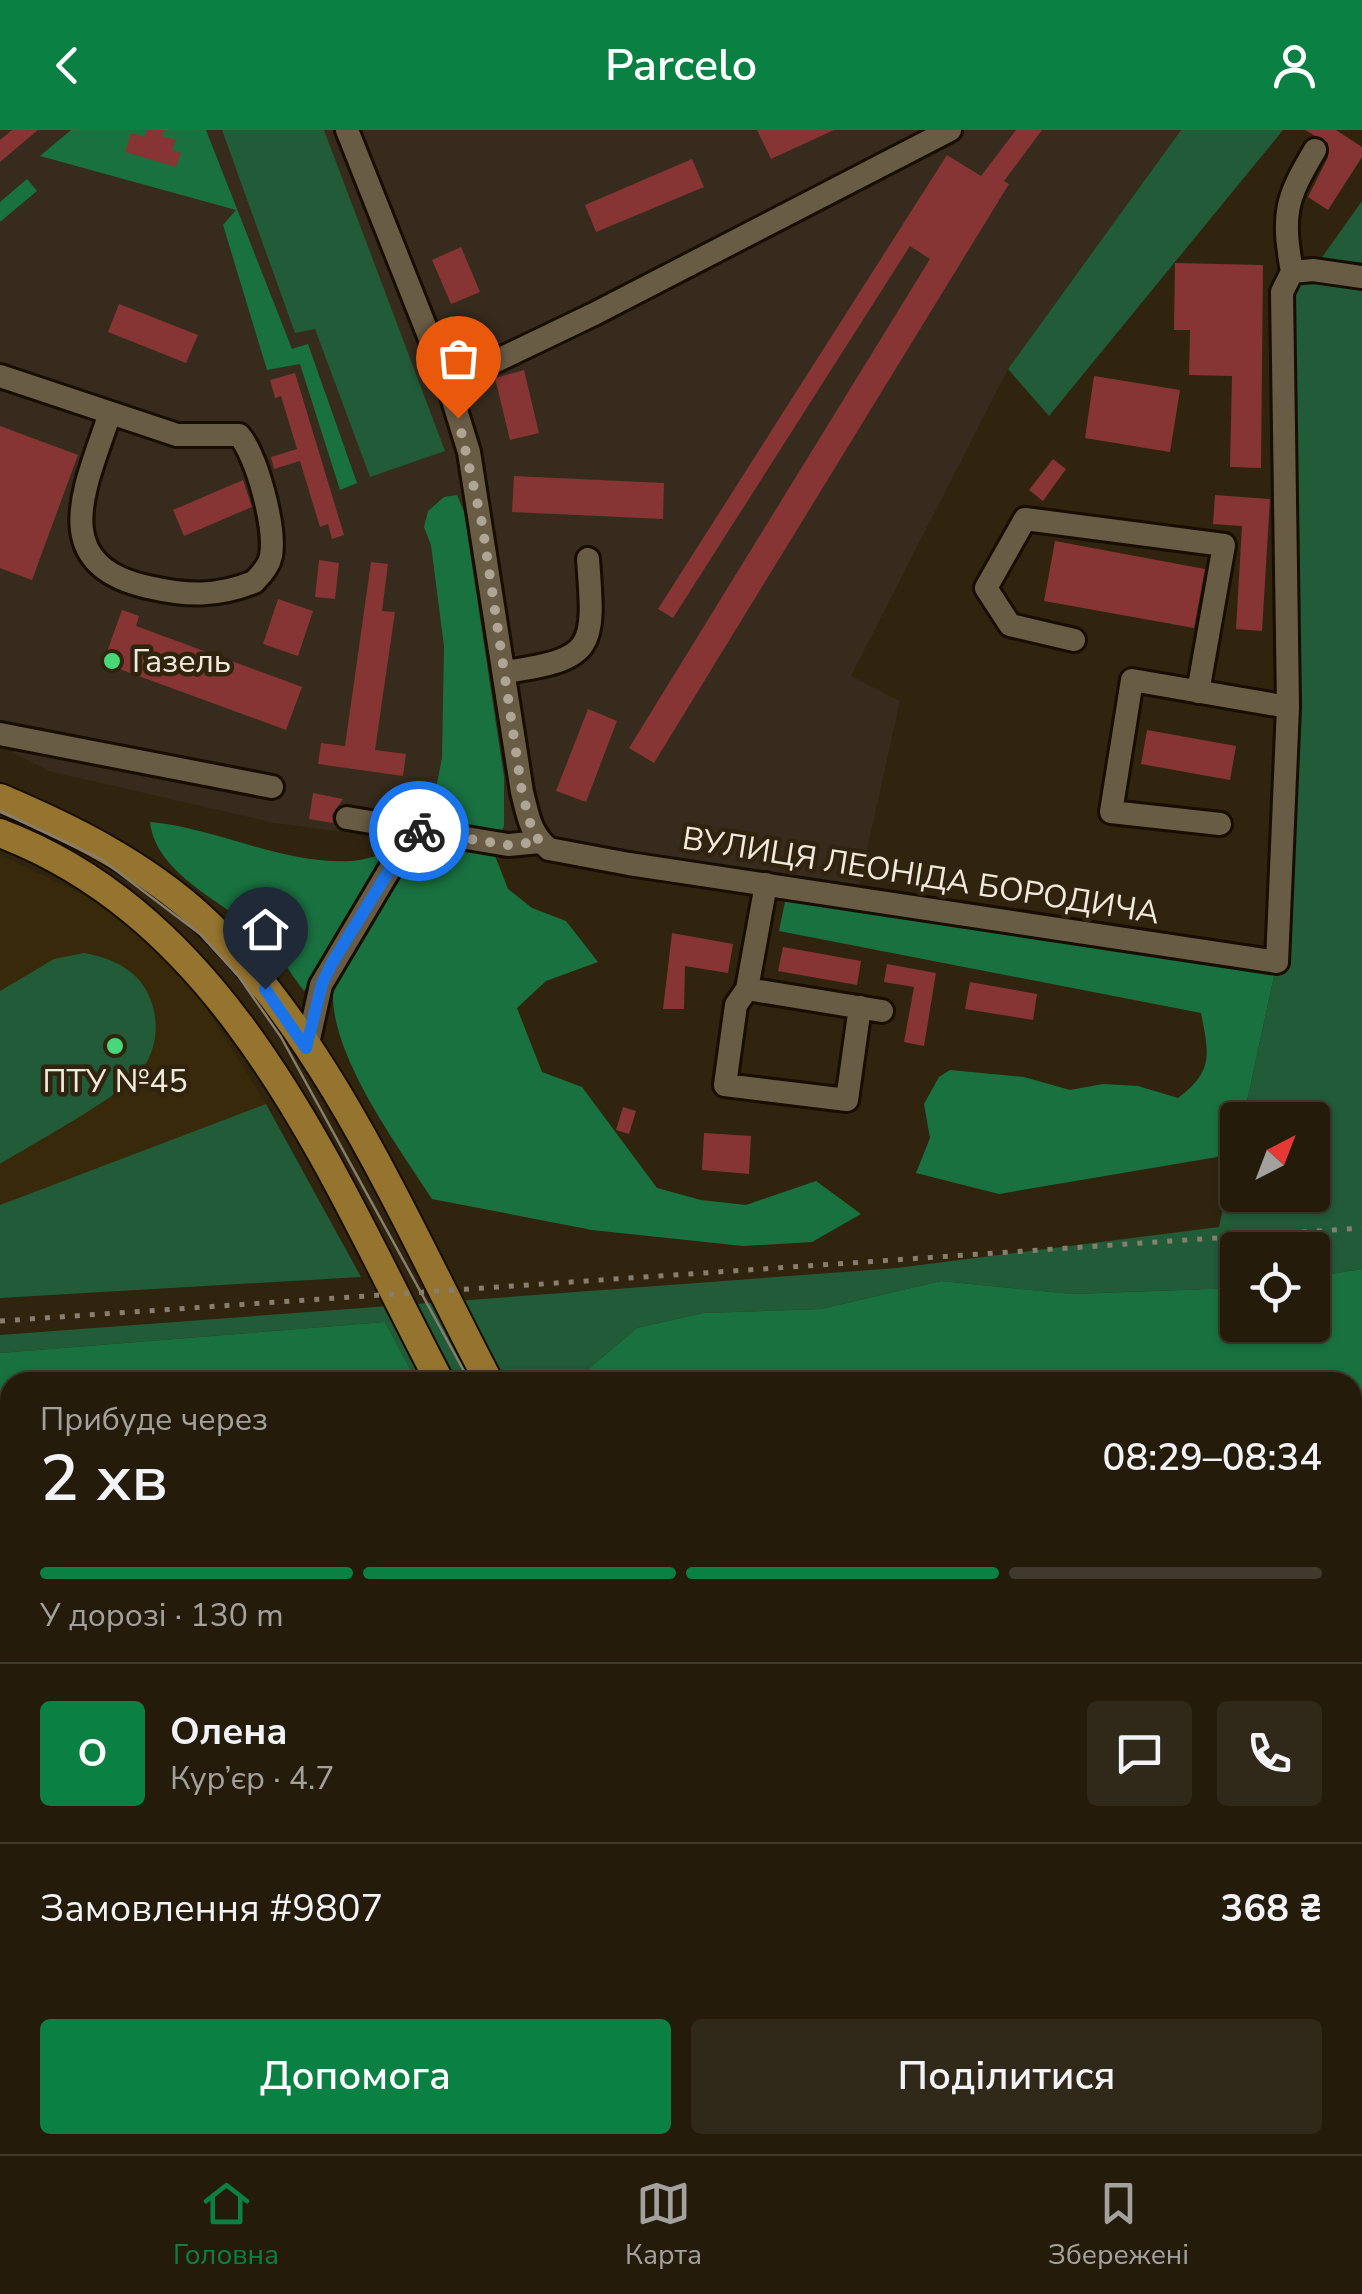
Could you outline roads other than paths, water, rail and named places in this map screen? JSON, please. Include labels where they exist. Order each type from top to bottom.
[{"type":"main road","points":[[0,798],[84,836],[165,888],[236,953],[306,1048],[364,1146],[484,1372]]},
{"type":"main road","points":[[0,833],[89,878],[162,934],[218,994],[291,1103],[435,1372]]},
{"type":"street","points":[[448,384],[594,314],[950,130]]},
{"type":"street","points":[[351,131],[448,384],[469,452],[522,792],[532,830],[540,842]]},
{"type":"street","points":[[1315,150],[1288,196],[1284,224],[1292,272],[1313,270],[1362,278]]},
{"type":"street","name":"ВУЛИЦЯ ЛЕОНІДА БОРОДИЧА","points":[[347,818],[508,845],[540,842],[567,854],[1277,962],[1288,707],[1282,292],[1292,272]]},
{"type":"street","points":[[0,376],[176,435],[239,435],[253,451],[271,554],[254,582],[204,596],[132,584],[94,562],[86,552],[81,514],[110,413]]},
{"type":"street","points":[[1074,640],[1010,626],[986,588],[1025,519],[1224,545],[1198,692]]},
{"type":"street","points":[[505,672],[562,664],[584,643],[590,596],[588,559]]},
{"type":"street","points":[[1220,824],[1110,812],[1132,680],[1288,707]]},
{"type":"street","points":[[0,734],[272,787]]},
{"type":"street","points":[[306,1048],[327,974],[414,830]]},
{"type":"street","points":[[748,989],[871,1009],[847,1100],[725,1085],[736,1005],[748,989],[766,884]]},
{"type":"tram line","points":[[0,811],[101,859],[200,934],[239,977],[281,1037],[465,1372]]},
{"type":"railway","points":[[0,1321],[1362,1228]]},
{"type":"place","name":"Газель","points":[[112,661]]},
{"type":"place","name":"ПТУ №45","points":[[115,1046]]}]
